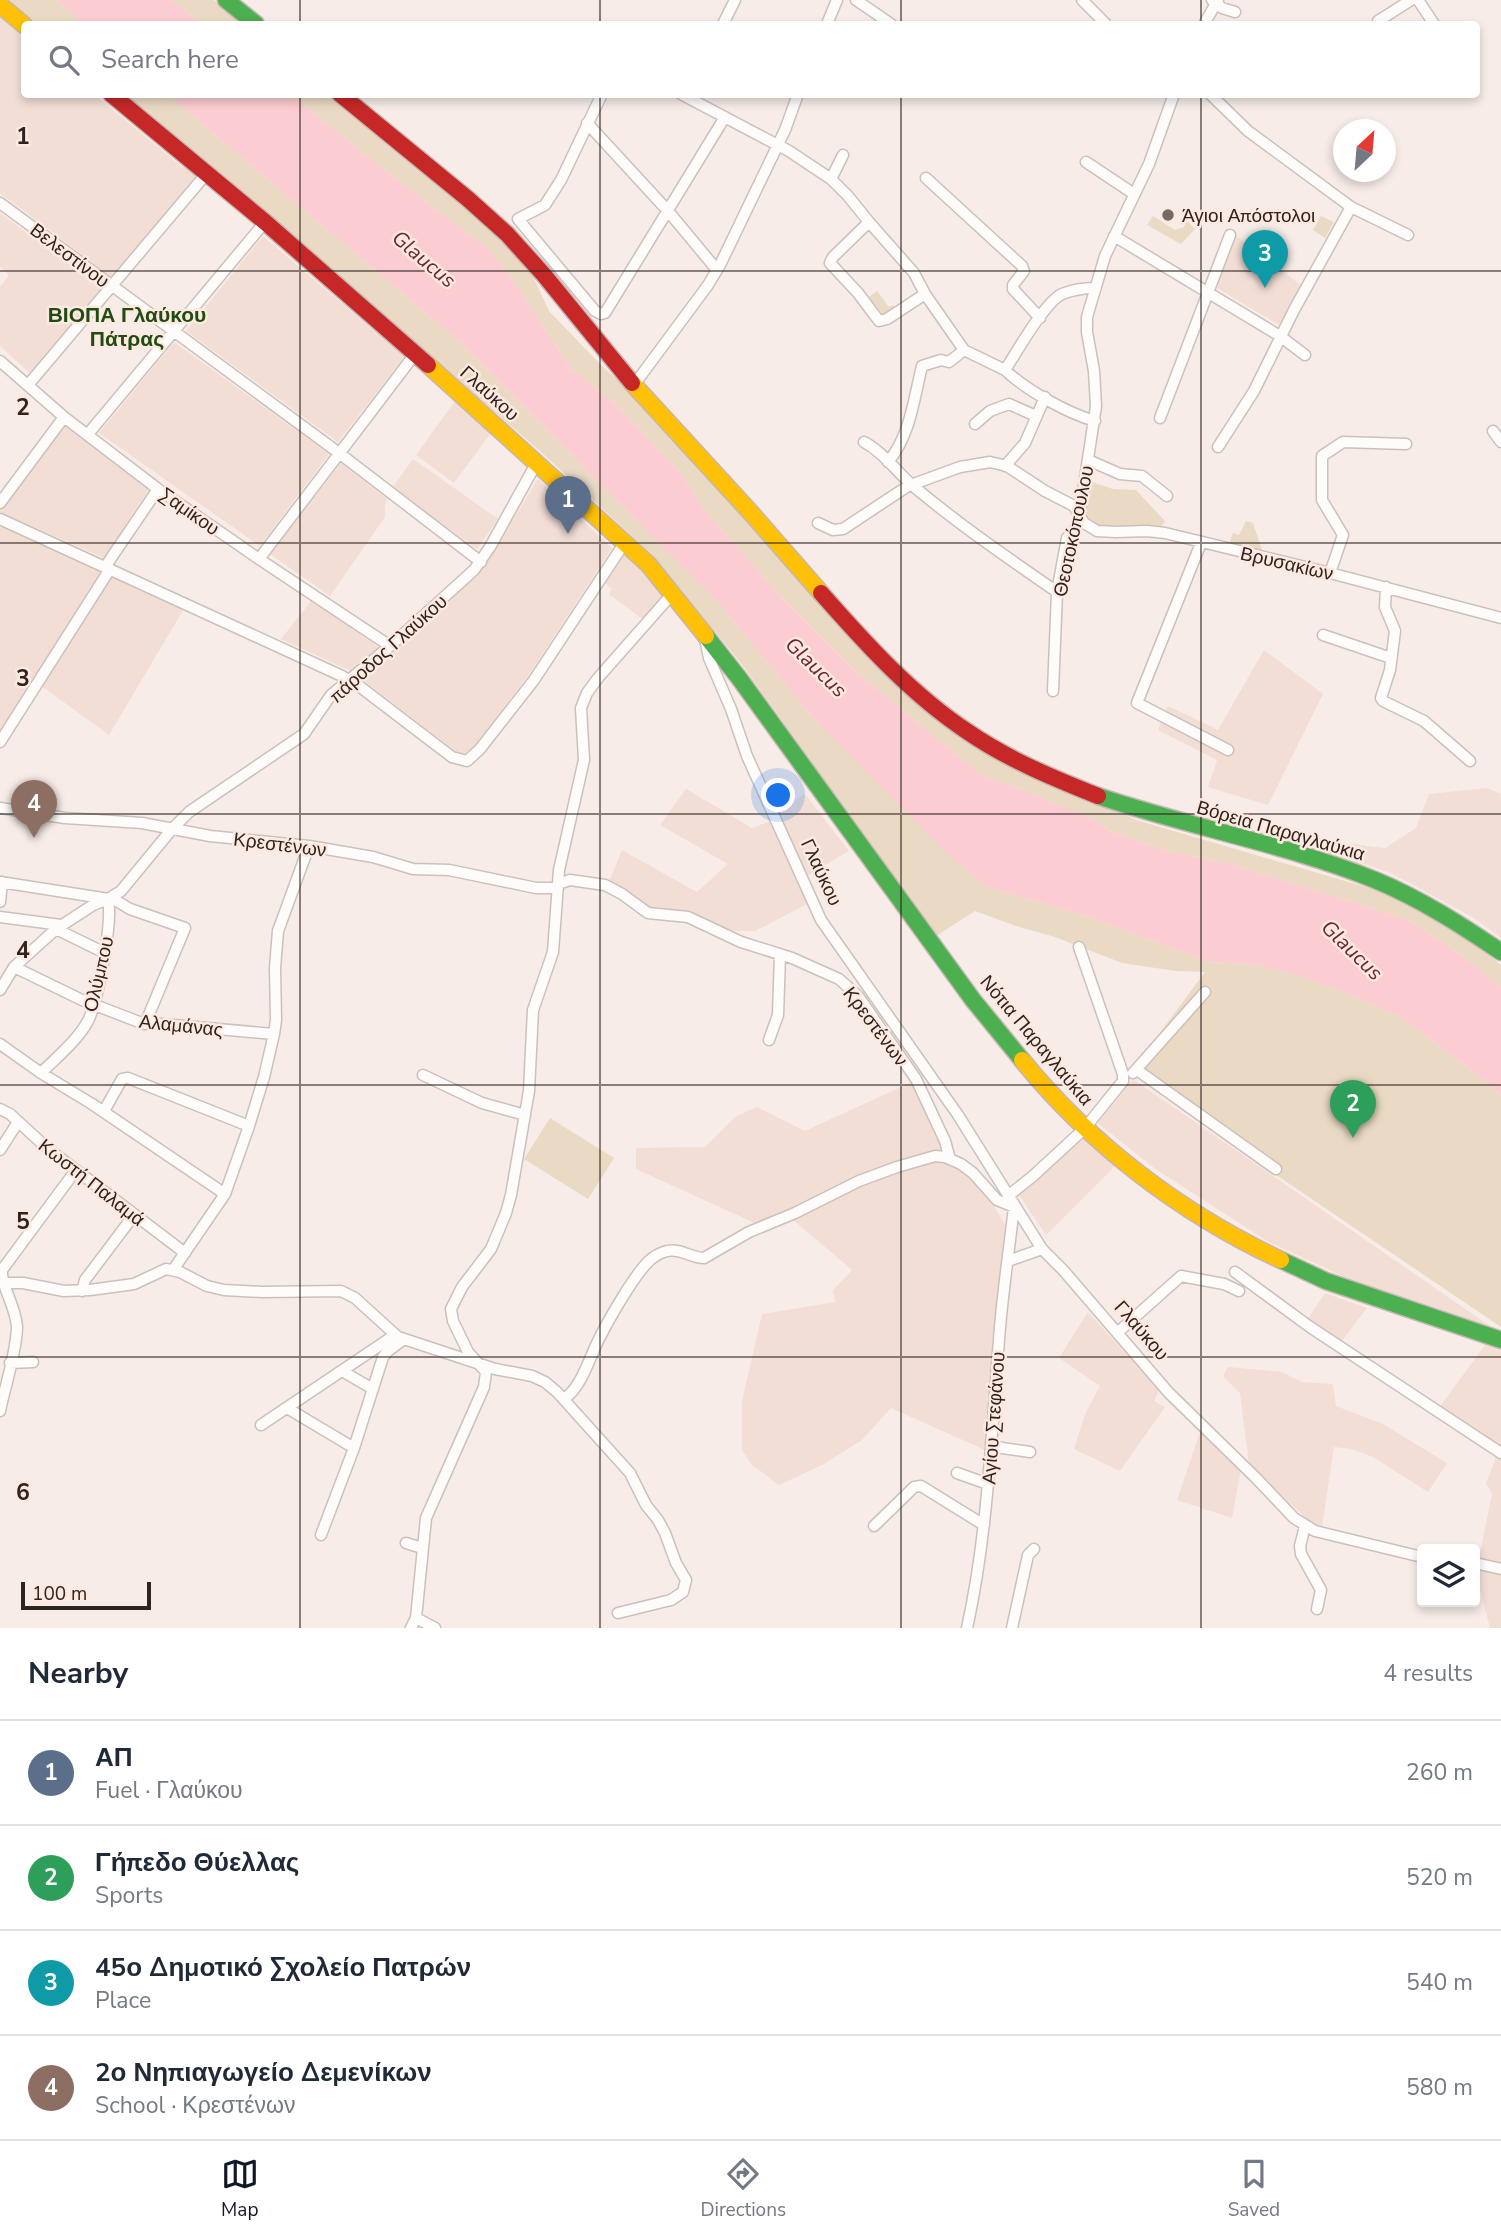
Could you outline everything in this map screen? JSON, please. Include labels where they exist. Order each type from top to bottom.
[{"type":"main road","points":[[226,0],[252,21]]},
{"type":"main road","points":[[0,5],[21,22]]},
{"type":"main road","name":"Γλαύκου","points":[[116,98],[265,222],[537,462],[625,542],[673,593],[704,632]]},
{"type":"main road","name":"Βόρεια Παραγλαύκια","points":[[345,98],[508,234],[552,283],[634,385],[737,496],[843,618],[916,691],[965,730],[1037,774],[1141,812],[1262,843],[1380,881],[1448,915],[1501,952]]},
{"type":"main road","name":"Νότια Παραγλαύκια","points":[[704,632],[981,1010],[1040,1082],[1085,1128],[1155,1185],[1257,1249],[1326,1281],[1501,1340]]},
{"type":"street","points":[[729,21],[735,0]]},
{"type":"street","points":[[828,21],[837,0]]},
{"type":"street","points":[[856,0],[887,21]]},
{"type":"street","points":[[1082,0],[1103,21]]},
{"type":"street","points":[[1378,21],[1411,0]]},
{"type":"street","points":[[1418,0],[1432,21]]},
{"type":"street","points":[[1205,21],[1215,1],[1235,12]]},
{"type":"street","points":[[600,98],[561,180],[545,205],[518,219],[595,311],[601,314],[605,313],[725,117]]},
{"type":"street","points":[[690,98],[801,158],[831,179],[917,276],[925,293],[964,350],[1005,370],[1072,414],[1095,421]]},
{"type":"street","points":[[634,385],[717,271],[778,145],[796,98]]},
{"type":"street","name":"Θεοτοκόπουλου","points":[[1053,691],[1057,592],[1067,538],[1075,529],[1080,513],[1095,421],[1096,384],[1086,324],[1095,288],[1114,236],[1155,150],[1173,98]]},
{"type":"street","points":[[1214,98],[1248,131],[1351,207],[1408,236]]},
{"type":"street","points":[[587,123],[668,211],[717,271]]},
{"type":"street","points":[[831,179],[843,155]]},
{"type":"street","points":[[1086,163],[1135,194]]},
{"type":"street","points":[[28,385],[207,173]]},
{"type":"street","points":[[926,178],[1021,266],[1024,271],[1013,289],[1040,318]]},
{"type":"street","name":"Βελεστίνου","points":[[0,203],[339,453],[481,562]]},
{"type":"street","points":[[1218,447],[1254,391],[1280,336],[1351,207]]},
{"type":"street","points":[[88,434],[265,222]]},
{"type":"street","points":[[869,222],[830,263],[879,321],[891,317],[925,293]]},
{"type":"street","points":[[1160,418],[1230,235]]},
{"type":"street","points":[[1114,236],[1280,336],[1305,355]]},
{"type":"street","points":[[1005,370],[1040,318],[1061,295],[1083,288],[1095,288]]},
{"type":"street","points":[[888,462],[897,451],[905,433],[922,366],[941,360],[949,362],[964,350]]},
{"type":"street","points":[[259,559],[415,354]]},
{"type":"street","name":"Σαμίκου","points":[[0,361],[64,417],[158,489],[390,646]]},
{"type":"street","points":[[818,523],[836,530],[846,528],[897,492],[912,485],[970,465],[990,462],[1005,466],[1025,443],[1045,397]]},
{"type":"street","points":[[975,424],[990,411],[1009,404],[1037,416]]},
{"type":"street","points":[[0,503],[64,417]]},
{"type":"street","points":[[1493,431],[1501,442]]},
{"type":"street","points":[[863,442],[877,450],[912,485],[976,535],[1057,592]]},
{"type":"street","points":[[1330,573],[1343,535],[1322,500],[1322,456],[1343,442],[1406,444]]},
{"type":"street","points":[[1088,460],[1124,475],[1142,476],[1167,496]]},
{"type":"street","name":"πάροδος Γλαύκου","points":[[0,990],[14,967],[58,927],[108,899],[129,881],[172,829],[197,805],[304,734],[331,695],[474,570],[537,462]]},
{"type":"street","name":"Βρυσακίων","points":[[1005,466],[1073,505],[1084,523],[1097,531],[1154,531],[1386,587],[1501,618]]},
{"type":"street","points":[[0,741],[158,489]]},
{"type":"street","points":[[0,519],[350,681],[453,757],[467,761],[480,749],[534,681],[625,542]]},
{"type":"street","points":[[1201,543],[1137,703],[1228,750]]},
{"type":"street","points":[[1386,587],[1385,607],[1395,631],[1390,670],[1381,698],[1424,721],[1471,761]]},
{"type":"street","points":[[435,1628],[414,1623],[428,1514],[485,1384],[486,1373],[468,1352],[453,1321],[451,1309],[462,1287],[488,1254],[511,1195],[531,1069],[533,1010],[553,952],[558,886],[584,760],[580,715],[582,703],[598,678],[673,593]]},
{"type":"street","name":"Γλαύκου","points":[[704,632],[709,658],[747,756],[821,920],[958,1115],[1042,1249],[1168,1393],[1305,1527],[1417,1556]]},
{"type":"street","points":[[1323,635],[1391,658]]},
{"type":"street","points":[[0,820],[2,808]]},
{"type":"street","name":"Κρεστένων","points":[[2,808],[65,818],[142,823],[210,836],[309,846],[364,855],[413,869],[449,870],[536,888],[558,886],[570,880],[599,883],[616,890],[648,913],[688,918],[741,942],[839,979],[858,996],[916,1079],[945,1141],[950,1159]]},
{"type":"street","points":[[173,1270],[225,1194],[249,1126],[274,1034],[278,931],[309,846]]},
{"type":"street","points":[[0,902],[1,882],[108,899],[185,928],[145,1024]]},
{"type":"street","name":"Ολύμπου","points":[[41,1073],[88,1021],[110,918],[108,899]]},
{"type":"street","points":[[0,918],[58,927],[104,953]]},
{"type":"street","points":[[1079,947],[1124,1079]]},
{"type":"street","points":[[769,1040],[778,1015],[780,955]]},
{"type":"street","name":"Αλαμάνας","points":[[14,967],[93,1005],[145,1024],[274,1034]]},
{"type":"street","points":[[1008,1196],[1085,1128],[1124,1079],[1137,1070],[1205,992]]},
{"type":"street","points":[[0,1044],[225,1194]]},
{"type":"street","points":[[1137,1070],[1276,1169]]},
{"type":"street","points":[[423,1075],[482,1103],[525,1115]]},
{"type":"street","points":[[104,1111],[122,1079],[128,1078],[249,1126]]},
{"type":"street","name":"Κωστή Παλαμά","points":[[0,1109],[10,1114],[34,1138],[185,1253]]},
{"type":"street","points":[[0,1150],[18,1122]]},
{"type":"street","points":[[564,1399],[574,1391],[600,1337],[638,1275],[647,1262],[657,1255],[676,1250],[704,1258],[749,1232],[795,1213],[859,1181],[935,1156],[961,1164],[973,1173],[997,1200],[1014,1207]]},
{"type":"street","points":[[0,1411],[17,1332],[12,1303],[1,1282],[1,1274],[6,1262],[76,1170]]},
{"type":"street","name":"Αγίου Στεφάνου","points":[[967,1628],[984,1525],[1002,1296],[1014,1207]]},
{"type":"street","points":[[82,1291],[86,1279],[134,1215]]},
{"type":"street","points":[[1007,1261],[1042,1249]]},
{"type":"street","points":[[1,1282],[82,1291],[128,1285],[162,1270],[173,1270],[207,1286],[224,1290],[341,1291],[359,1301],[399,1337],[541,1380],[564,1399],[631,1473],[646,1505],[660,1522],[676,1563],[686,1580],[679,1597],[618,1614]]},
{"type":"street","points":[[1235,1272],[1310,1327],[1501,1453]]},
{"type":"street","points":[[1117,1334],[1181,1276],[1224,1284],[1239,1291]]},
{"type":"street","points":[[261,1425],[399,1337]]},
{"type":"street","points":[[321,1535],[354,1448],[384,1355],[399,1337]]},
{"type":"street","points":[[10,1363],[33,1362]]},
{"type":"street","points":[[342,1371],[373,1389]]},
{"type":"street","points":[[287,1408],[354,1448]]},
{"type":"street","points":[[991,1444],[1030,1452]]},
{"type":"street","points":[[957,1473],[988,1484]]},
{"type":"street","points":[[873,1525],[909,1492],[921,1486],[984,1525]]},
{"type":"street","points":[[1305,1527],[1300,1546],[1301,1554],[1321,1590],[1317,1609]]},
{"type":"street","points":[[406,1543],[422,1548]]},
{"type":"street","points":[[1012,1628],[1028,1555],[1034,1549]]},
{"type":"street","points":[[1480,1564],[1501,1569]]},
{"type":"shaded area","points":[[6,0],[56,0],[81,21],[32,21]]},
{"type":"shaded area","points":[[171,0],[214,0],[240,21],[197,21]]},
{"type":"shaded area","points":[[0,15],[21,32],[21,98],[99,98],[182,167],[189,167],[197,173],[196,178],[112,277],[0,193]]},
{"type":"shaded area","points":[[126,98],[172,98],[459,341],[720,605],[814,719],[987,887],[1083,915],[1209,962],[1251,964],[1295,974],[1349,994],[1400,1017],[1484,1080],[1501,1096],[1501,1327],[1251,1158],[1131,1072],[1205,972],[1176,971],[1122,963],[1055,937],[975,911],[936,936],[741,663],[650,553],[540,451],[220,175]]},
{"type":"shaded area","points":[[294,98],[334,98],[494,228],[530,270],[549,311],[602,366],[657,416],[824,605],[982,743],[1136,820],[1376,890],[1425,911],[1461,933],[1501,965],[1501,987],[1458,953],[1406,919],[1233,865],[1167,851],[1109,831],[1094,820],[981,775],[856,672],[781,597],[702,507],[680,472],[614,403],[570,368],[514,281],[488,249]]},
{"type":"shaded area","points":[[0,213],[102,289],[31,374],[0,346],[0,287],[9,275],[0,267]]},
{"type":"shaded area","points":[[1153,216],[1175,230],[1184,227],[1186,220],[1195,229],[1181,244],[1147,225]]},
{"type":"shaded area","points":[[1321,216],[1334,222],[1325,238],[1313,230]]},
{"type":"shaded area","points":[[1235,235],[1302,286],[1279,325],[1217,288]]},
{"type":"shaded area","points":[[263,236],[404,357],[338,442],[186,331]]},
{"type":"shaded area","points":[[877,291],[889,307],[894,307],[883,315],[869,297]]},
{"type":"shaded area","points":[[174,342],[329,454],[260,546],[99,433]]},
{"type":"shaded area","points":[[455,401],[493,430],[454,483],[416,455]]},
{"type":"shaded area","points":[[64,423],[151,486],[104,558],[0,512]]},
{"type":"shaded area","points":[[413,459],[498,519],[477,549],[392,488]]},
{"type":"shaded area","points":[[341,463],[387,499],[385,517],[330,596],[270,554]]},
{"type":"shaded area","points":[[538,479],[612,548],[530,673],[465,758],[363,680],[483,568]]},
{"type":"shaded area","points":[[1092,482],[1113,489],[1136,490],[1165,521],[1160,528],[1115,528],[1089,522],[1085,512]]},
{"type":"shaded area","points":[[1246,521],[1253,523],[1263,553],[1229,544],[1233,533],[1239,535]]},
{"type":"shaded area","points":[[0,523],[107,570],[0,736]]},
{"type":"shaded area","points":[[628,546],[670,591],[645,621],[609,594],[612,589],[604,582]]},
{"type":"shaded area","points":[[111,572],[185,607],[109,735],[40,685]]},
{"type":"shaded area","points":[[312,600],[379,648],[353,672],[281,639]]},
{"type":"shaded area","points":[[1264,650],[1323,694],[1268,805],[1208,787],[1217,760],[1158,730],[1168,706],[1218,730]]},
{"type":"shaded area","points":[[1487,788],[1501,794],[1501,938],[1474,918],[1391,873],[1349,859],[1352,844],[1385,848],[1416,828],[1429,794]]},
{"type":"shaded area","points":[[686,789],[752,828],[773,820],[782,840],[780,843],[811,902],[755,931],[726,931],[723,927],[685,911],[651,911],[609,881],[622,850],[697,892],[728,864],[660,825]]},
{"type":"shaded area","points":[[805,794],[849,851],[807,876],[777,809]]},
{"type":"shaded area","points":[[1133,1079],[1497,1331],[1375,1291],[1267,1241],[1154,1168],[1098,1123]]},
{"type":"shaded area","points":[[914,1081],[944,1150],[919,1157],[757,1224],[636,1169],[636,1148],[705,1147],[735,1117],[757,1107],[805,1131]]},
{"type":"shaded area","points":[[550,1118],[614,1158],[588,1199],[524,1159]]},
{"type":"shaded area","points":[[1085,1135],[1118,1163],[1046,1235],[1019,1195]]},
{"type":"shaded area","points":[[943,1160],[976,1181],[987,1194],[1009,1232],[994,1328],[985,1450],[891,1408],[862,1440],[824,1464],[779,1485],[751,1464],[742,1450],[742,1401],[762,1314],[835,1302],[833,1290],[852,1270],[792,1219],[861,1183],[925,1161]]},
{"type":"shaded area","points":[[1325,1293],[1367,1308],[1341,1342],[1307,1320]]},
{"type":"shaded area","points":[[1088,1312],[1159,1390],[1154,1401],[1165,1407],[1120,1471],[1074,1449],[1086,1412],[1100,1386],[1059,1358]]},
{"type":"shaded area","points":[[1485,1345],[1501,1351],[1501,1450],[1439,1408]]},
{"type":"shaded area","points":[[1228,1367],[1282,1372],[1302,1382],[1333,1384],[1336,1406],[1383,1424],[1447,1463],[1428,1492],[1373,1457],[1352,1449],[1334,1447],[1322,1527],[1312,1524],[1249,1464],[1240,1393],[1223,1376]]},
{"type":"shaded area","points":[[1201,1429],[1241,1469],[1232,1518],[1177,1500]]},
{"type":"shaded area","points":[[1497,1455],[1501,1458],[1501,1564],[1480,1558],[1492,1494],[1486,1483]]},
{"type":"shaded area","points":[[1480,1570],[1501,1574],[1501,1628],[1490,1628],[1480,1589]]},
{"type":"water","points":[[56,0],[171,0],[197,21],[81,21]]},
{"type":"water","name":"Glaucus","points":[[172,98],[294,98],[488,249],[514,281],[570,368],[614,403],[680,472],[702,507],[781,597],[856,672],[981,775],[1094,820],[1109,831],[1167,851],[1233,865],[1406,919],[1458,953],[1501,987],[1501,1096],[1484,1080],[1400,1017],[1349,994],[1294,974],[1251,964],[1209,962],[1083,915],[987,887],[943,850],[814,719],[720,605],[459,341]]},
{"type":"traffic: fast","points":[[226,0],[252,21]]},
{"type":"traffic: fast","points":[[706,636],[973,1000],[1022,1060]]},
{"type":"traffic: fast","points":[[1098,796],[1307,856],[1375,880],[1425,904],[1501,952]]},
{"type":"traffic: fast","points":[[1281,1260],[1326,1281],[1501,1340]]},
{"type":"traffic: slow","points":[[0,5],[21,22]]},
{"type":"traffic: slow","points":[[428,365],[648,564],[706,636]]},
{"type":"traffic: slow","points":[[632,383],[821,593]]},
{"type":"traffic: slow","points":[[1022,1060],[1078,1121],[1140,1175],[1208,1221],[1281,1260]]},
{"type":"traffic: jam","points":[[116,98],[265,222],[428,365]]},
{"type":"traffic: jam","points":[[345,98],[507,234],[632,383]]},
{"type":"traffic: jam","points":[[821,593],[890,667],[947,717],[1015,760],[1098,796]]},
{"type":"place","name":"Άγιοι Απόστολοι","points":[[1168,215]]},
{"type":"place","name":"45ο Δημοτικό Σχολείο Πατρών","points":[[1265,288]]},
{"type":"place","name":"ΑΠ","points":[[568,534]]},
{"type":"place","name":"2ο Νηπιαγωγείο Δεμενίκων","points":[[34,838]]},
{"type":"place","name":"Γήπεδο Θύελλας","points":[[1353,1138]]},
{"type":"district","name":"ΒΙΟΠΑ Γλαύκου Πάτρας","points":[[127,327]]}]
